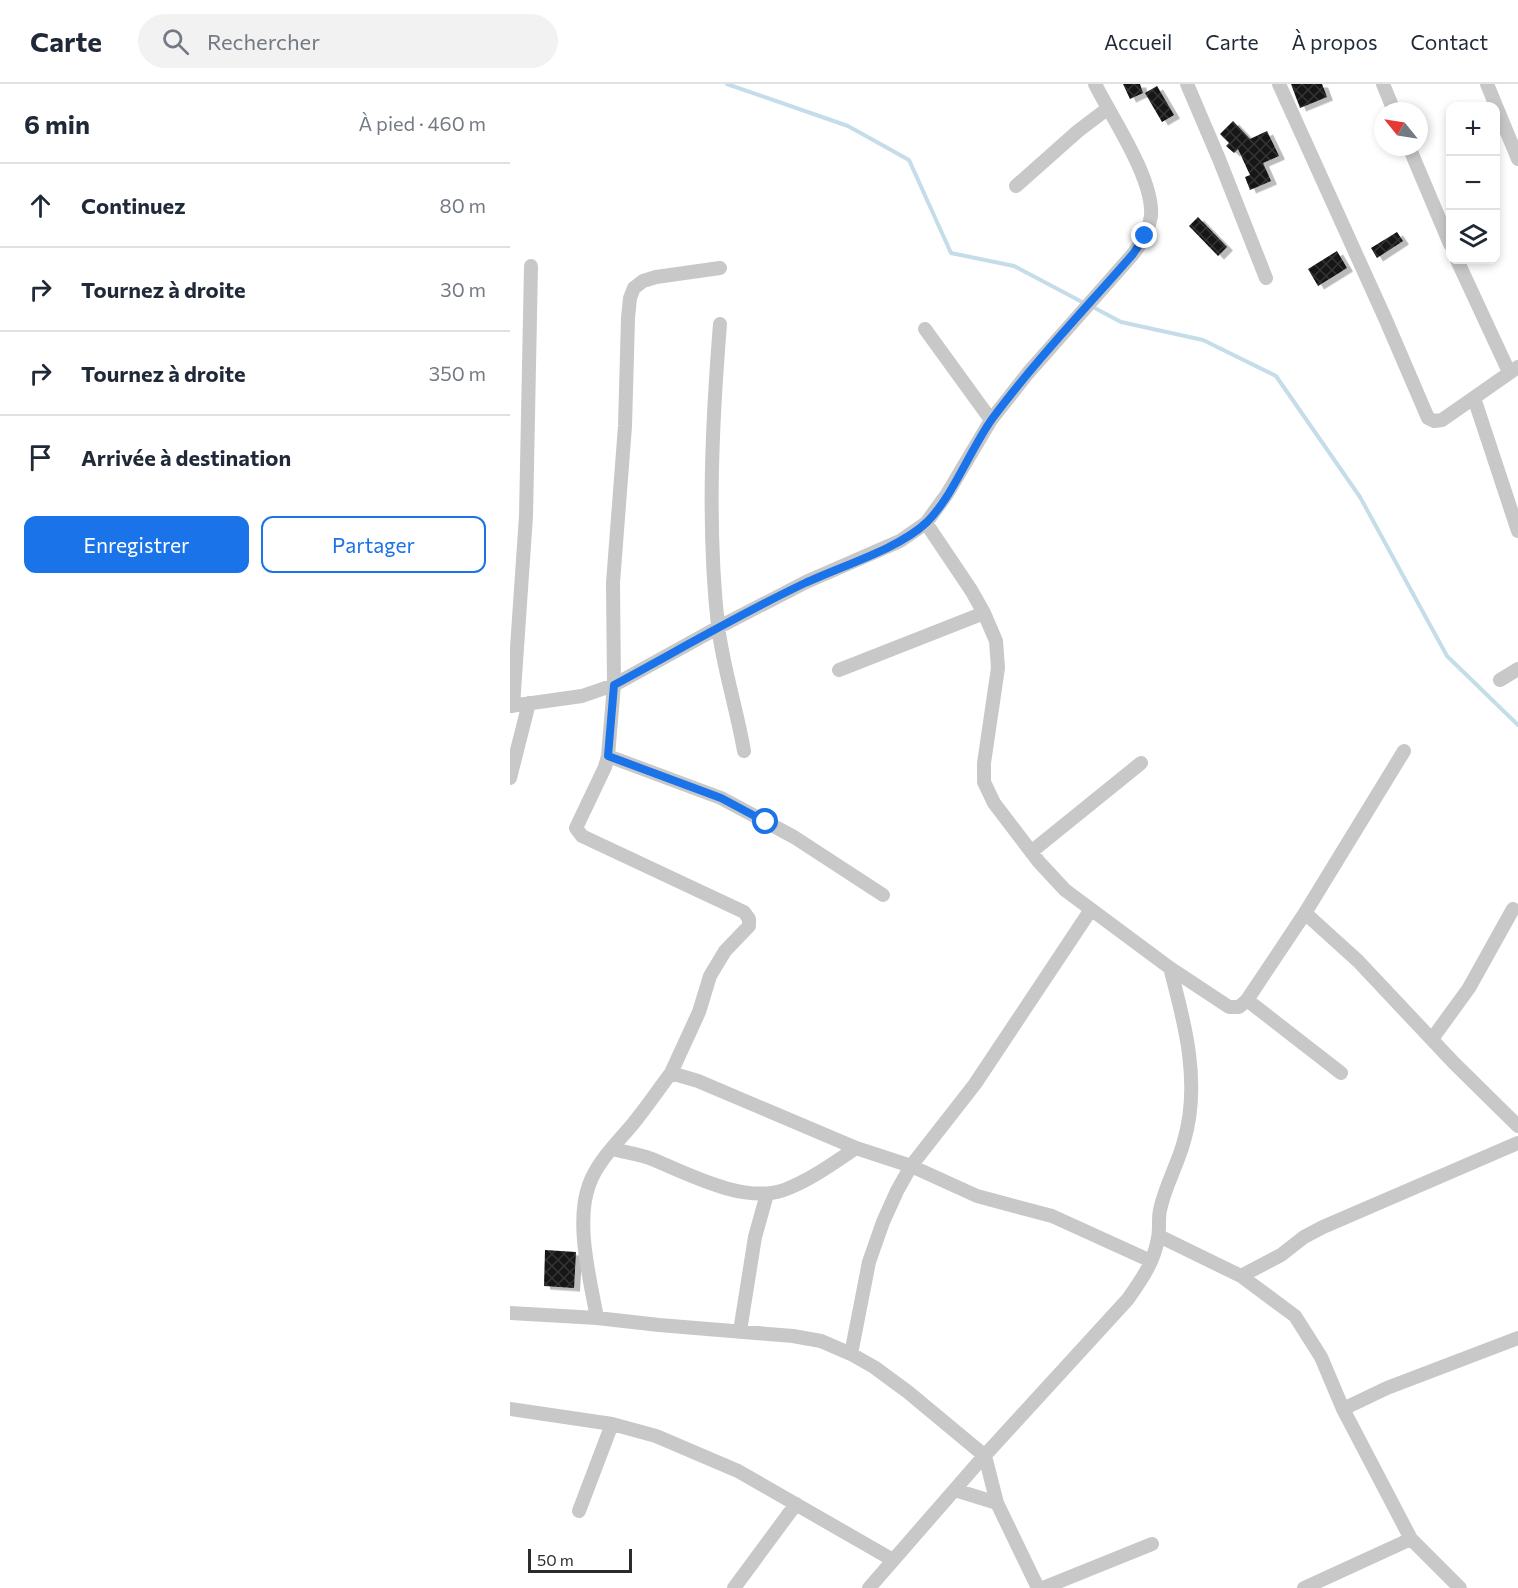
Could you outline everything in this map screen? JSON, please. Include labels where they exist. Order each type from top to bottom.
[{"type":"street","points":[[531,266],[526,516],[511,706],[582,696],[614,685],[718,627],[806,582],[891,545],[926,523],[991,420],[1028,373],[1133,254],[1145,236],[1151,215],[1147,186],[1095,84]]},
{"type":"street","points":[[1187,84],[1266,278]]},
{"type":"street","points":[[1279,84],[1428,418],[1434,421],[1442,420],[1513,369],[1460,264]]},
{"type":"street","points":[[1383,84],[1390,102]]},
{"type":"street","points":[[1486,84],[1518,159]]},
{"type":"street","points":[[1016,186],[1078,131],[1107,109]]},
{"type":"street","points":[[1413,156],[1446,235]]},
{"type":"street","points":[[597,1318],[585,1242],[585,1198],[589,1183],[612,1149],[671,1073],[699,1012],[710,976],[725,951],[749,927],[749,919],[744,912],[579,834],[576,828],[608,756],[614,685],[613,583],[625,426],[630,298],[634,288],[643,281],[720,268]]},
{"type":"street","points":[[720,324],[712,451],[713,543],[718,627],[744,751]]},
{"type":"street","points":[[925,329],[991,420]]},
{"type":"street","points":[[1474,398],[1518,531]]},
{"type":"street","points":[[926,523],[984,613],[996,641],[998,668],[984,763],[984,782],[994,803],[1031,852],[1065,890],[1090,911],[1229,1007],[1239,1007],[1247,1000],[1305,913],[1404,751]]},
{"type":"street","points":[[839,670],[984,613]]},
{"type":"street","points":[[1500,680],[1518,669]]},
{"type":"street","points":[[510,778],[529,703]]},
{"type":"street","points":[[608,756],[721,798],[794,837],[883,895]]},
{"type":"street","points":[[1031,852],[1141,763]]},
{"type":"street","points":[[1432,1039],[1469,988],[1513,909]]},
{"type":"street","points":[[851,1354],[869,1262],[892,1202],[911,1166],[975,1083],[1090,911]]},
{"type":"street","points":[[1305,913],[1358,961],[1518,1126]]},
{"type":"street","points":[[869,1588],[985,1455],[1128,1299],[1147,1271],[1159,1236],[1159,1213],[1185,1140],[1191,1087],[1190,1057],[1184,1020],[1170,968]]},
{"type":"street","points":[[1247,1000],[1341,1073]]},
{"type":"street","points":[[671,1073],[698,1081],[856,1148],[911,1166],[977,1196],[1052,1216],[1151,1261]]},
{"type":"street","points":[[1241,1276],[1281,1255],[1304,1237],[1323,1227],[1518,1143]]},
{"type":"street","points":[[612,1149],[650,1158],[683,1174],[718,1186],[767,1194],[785,1190],[856,1148]]},
{"type":"street","points":[[740,1331],[755,1237],[767,1194]]},
{"type":"street","points":[[1159,1236],[1241,1276],[1283,1306],[1303,1327],[1321,1357],[1343,1409],[1411,1539],[1460,1588]]},
{"type":"street","points":[[510,1313],[793,1335],[821,1341],[851,1354],[874,1366],[985,1455],[997,1503],[1038,1588]]},
{"type":"street","points":[[1343,1409],[1388,1388],[1518,1338]]},
{"type":"street","points":[[510,1409],[612,1424],[656,1436],[738,1471],[893,1560]]},
{"type":"street","points":[[579,1511],[612,1424]]},
{"type":"street","points":[[955,1490],[997,1503]]},
{"type":"street","points":[[734,1588],[795,1504]]},
{"type":"street","points":[[1304,1588],[1411,1539]]},
{"type":"street","points":[[1043,1588],[1152,1544]]},
{"type":"building","points":[[1123,84],[1140,84],[1143,93],[1130,99]]},
{"type":"building","points":[[1291,84],[1322,84],[1327,97],[1300,108]]},
{"type":"building","points":[[1157,86],[1174,115],[1162,122],[1145,93]]},
{"type":"building","points":[[1233,121],[1250,139],[1267,131],[1279,156],[1263,163],[1271,181],[1250,190],[1245,177],[1250,175],[1238,149],[1234,153],[1226,146],[1229,143],[1220,134]]},
{"type":"building","points":[[1198,217],[1227,247],[1218,256],[1189,226]]},
{"type":"building","points":[[1397,232],[1403,241],[1377,258],[1371,248]]},
{"type":"building","points":[[1337,251],[1347,268],[1318,286],[1308,269]]},
{"type":"building","points":[[545,1250],[576,1252],[574,1288],[544,1286]]},
{"type":"waterway","points":[[727,84],[848,126],[909,160],[951,253],[1014,266],[1084,303]]},
{"type":"waterway","points":[[1091,306],[1121,322],[1203,340],[1276,376],[1360,497],[1447,656],[1518,725]]},
{"type":"route","points":[[766,822],[721,798],[608,756],[614,685],[718,627],[806,582],[900,541],[926,523],[991,420],[1028,373],[1133,254],[1145,236]]}]
